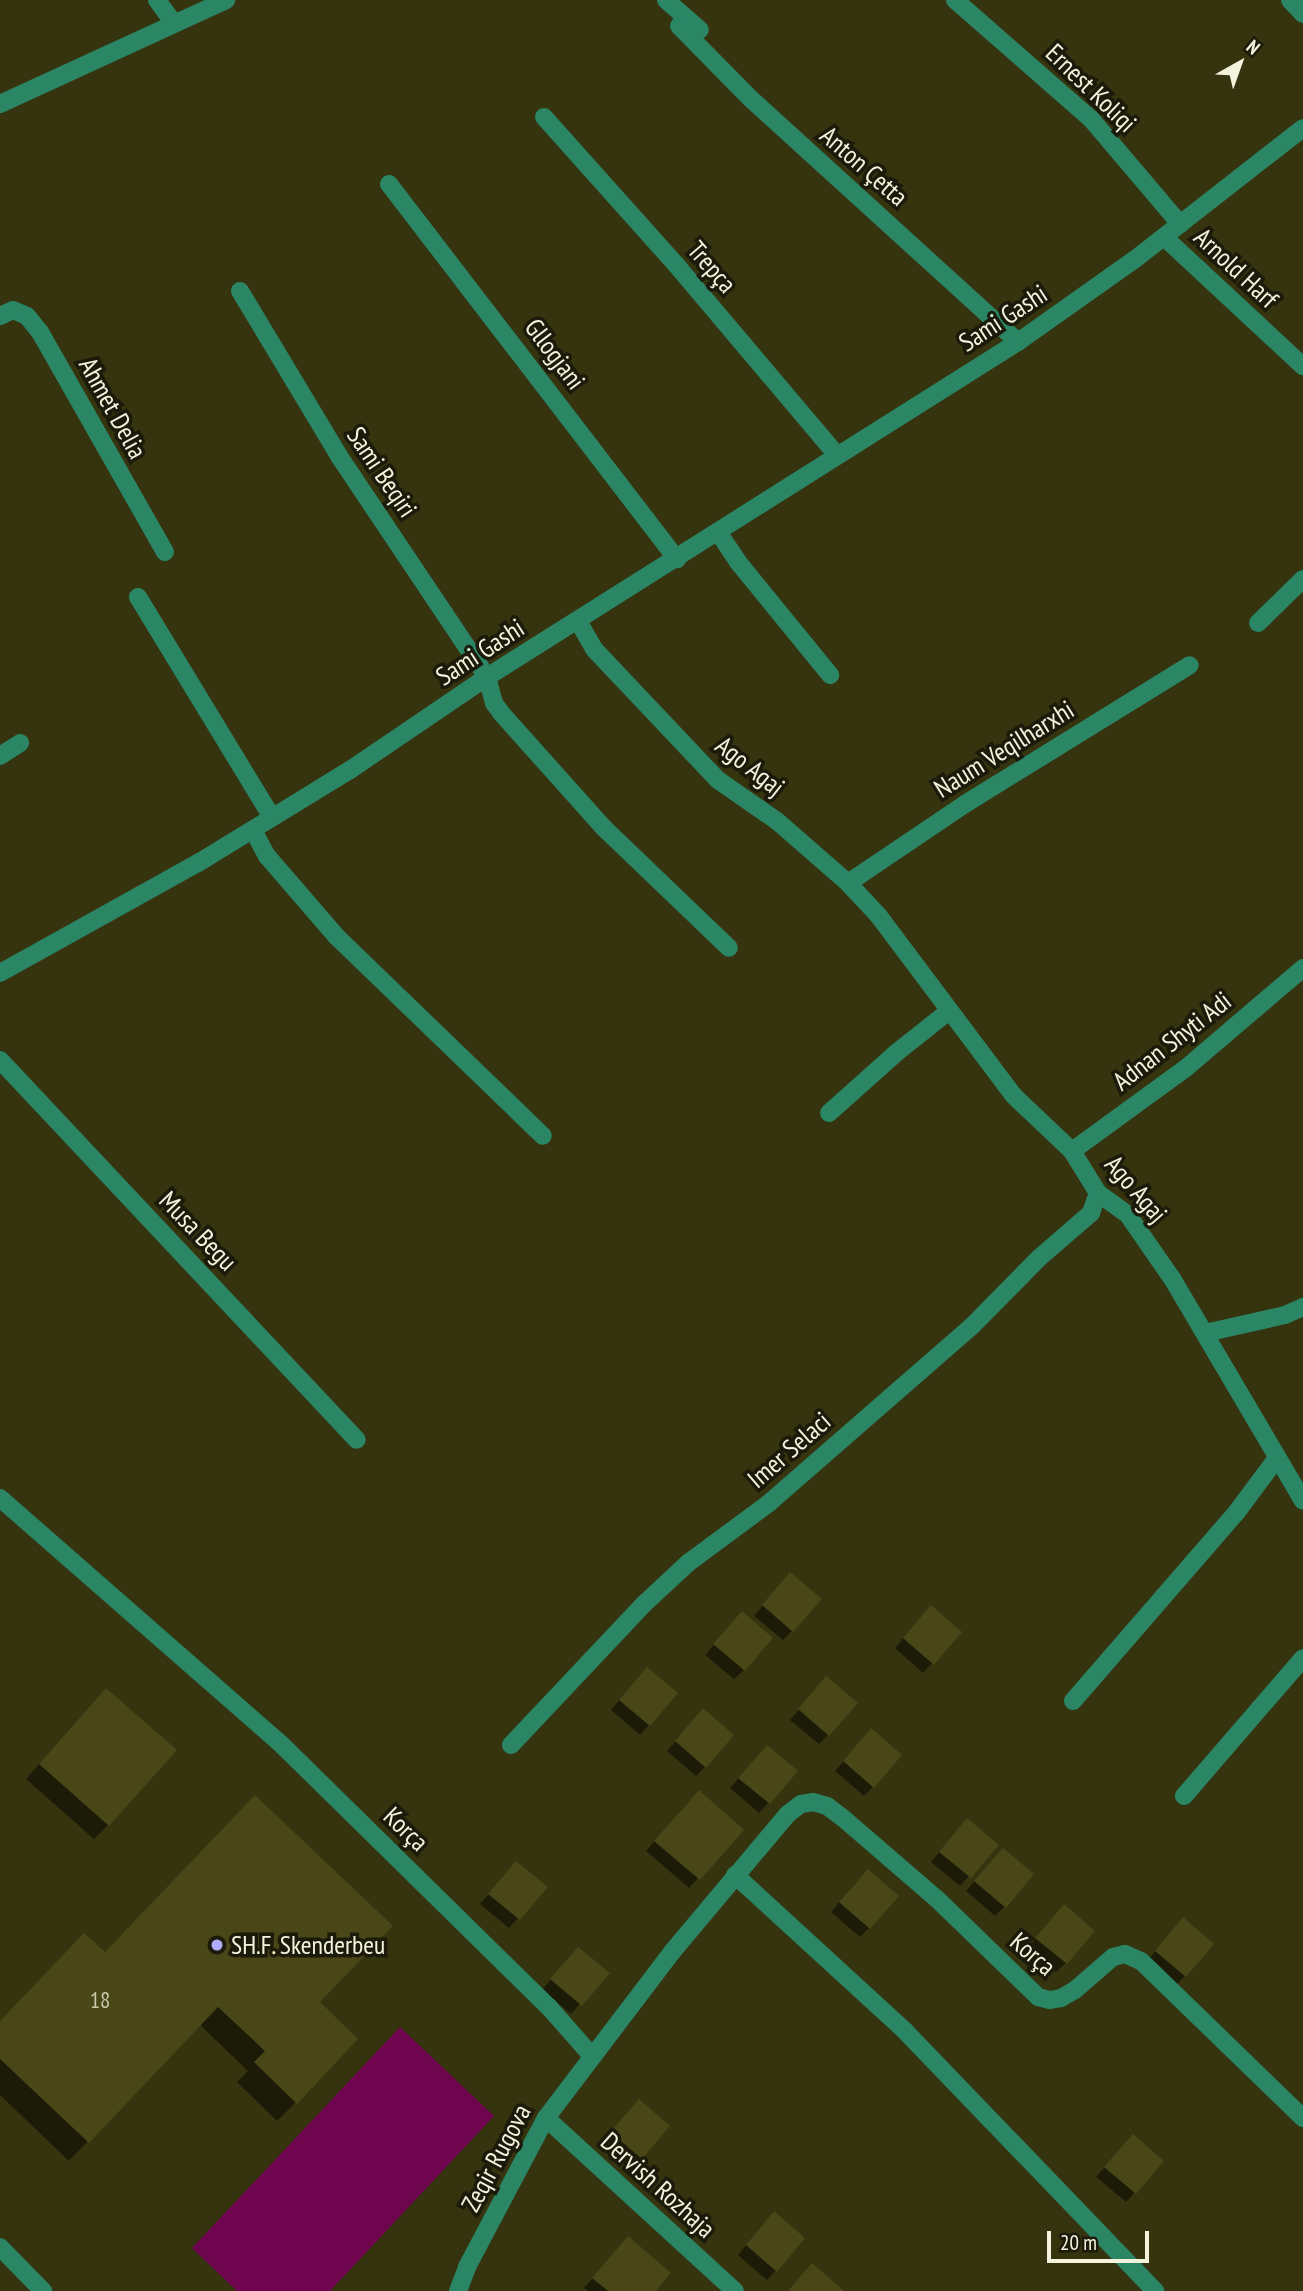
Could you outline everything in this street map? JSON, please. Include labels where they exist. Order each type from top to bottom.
[{"type":"street","points":[[156,0],[174,23]]},
{"type":"street","points":[[0,104],[226,0]]},
{"type":"street","points":[[666,0],[702,32]]},
{"type":"street","name":"Ernest Koliqi","points":[[956,0],[1091,119],[1180,224]]},
{"type":"street","points":[[1290,0],[1303,13]]},
{"type":"street","name":"Anton Çetta","points":[[679,26],[780,127],[1018,342]]},
{"type":"street","name":"Trepça","points":[[544,117],[678,267],[836,454]]},
{"type":"street","name":"Sami Gashi","points":[[0,973],[253,830],[271,816],[350,770],[487,677],[677,559],[836,454],[1018,342],[1164,237],[1303,128]]},
{"type":"street","name":"Gllogjani","points":[[389,184],[677,559]]},
{"type":"street","name":"Arnold Harf","points":[[1164,237],[1303,366]]},
{"type":"street","name":"Sami Beqiri","points":[[240,291],[338,456],[487,677],[494,703],[604,828],[729,948]]},
{"type":"street","name":"Ahmet Delia","points":[[0,316],[13,310],[27,316],[40,332],[165,552]]},
{"type":"street","points":[[718,532],[738,562],[830,675]]},
{"type":"street","points":[[1258,623],[1303,579]]},
{"type":"street","points":[[138,597],[271,816]]},
{"type":"street","name":"Ago Agaj","points":[[578,621],[594,649],[718,780],[778,821],[848,883],[878,915],[1013,1095],[1072,1151],[1098,1193],[1128,1215],[1205,1333],[1303,1501]]},
{"type":"street","name":"Naum Veqilharxhi","points":[[848,883],[965,804],[1190,664]]},
{"type":"street","points":[[0,756],[20,743]]},
{"type":"street","points":[[253,830],[275,866],[337,937],[543,1136]]},
{"type":"street","name":"Adnan Shyti Adi","points":[[1072,1151],[1186,1068],[1303,968]]},
{"type":"street","points":[[829,1114],[896,1053],[949,1011]]},
{"type":"street","name":"Musa Begu","points":[[0,1060],[357,1440]]},
{"type":"street","name":"Imer Selaci","points":[[511,1745],[644,1604],[688,1563],[769,1503],[972,1326],[1040,1258],[1091,1213],[1098,1193]]},
{"type":"street","points":[[1205,1333],[1285,1315],[1303,1307]]},
{"type":"street","points":[[1073,1701],[1185,1573],[1277,1458]]},
{"type":"street","name":"Korça","points":[[0,1499],[283,1746],[548,2006],[592,2056],[735,1875],[788,1814],[801,1804],[813,1802],[827,1806],[937,1899],[1038,1997],[1050,2000],[1061,1998],[1075,1990],[1113,1957],[1125,1954],[1141,1961],[1303,2118]]},
{"type":"street","points":[[1184,1796],[1303,1658]]},
{"type":"street","points":[[735,1875],[905,2031],[1155,2291]]},
{"type":"street","name":"Zeqir Rugova","points":[[458,2291],[467,2267],[545,2118],[592,2056]]},
{"type":"street","name":"Dervish Rozhaja","points":[[545,2118],[735,2291]]},
{"type":"street","points":[[0,2247],[43,2291]]},
{"type":"shaded area","points":[[400,2027],[494,2116],[330,2291],[237,2291],[192,2248]]},
{"type":"building","points":[[790,1572],[822,1599],[793,1632],[762,1605]]},
{"type":"building","points":[[931,1605],[962,1632],[934,1665],[903,1638]]},
{"type":"building","points":[[742,1611],[773,1638],[745,1671],[713,1644]]},
{"type":"building","points":[[647,1667],[678,1693],[650,1726],[619,1700]]},
{"type":"building","points":[[826,1676],[858,1703],[829,1736],[798,1709]]},
{"type":"building","points":[[106,1688],[177,1750],[109,1826],[39,1764]]},
{"type":"building","points":[[703,1708],[734,1735],[706,1768],[675,1741]]},
{"type":"building","points":[[871,1728],[902,1755],[874,1788],[843,1761]]},
{"type":"building","points":[[767,1745],[798,1771],[770,1804],[738,1778]]},
{"type":"building","points":[[699,1790],[744,1830],[700,1880],[654,1841]]},
{"type":"building","name":"SH.F. Skenderbeu","points":[[255,1795],[393,1926],[320,2002],[358,2039],[297,2104],[254,2062],[265,2051],[218,2007],[89,2143],[0,2059],[0,2021],[84,1933],[105,1952]]},
{"type":"building","points":[[967,1818],[999,1845],[971,1878],[939,1852]]},
{"type":"building","points":[[1003,1848],[1034,1874],[1006,1908],[974,1881]]},
{"type":"building","points":[[516,1861],[548,1887],[520,1920],[488,1894]]},
{"type":"building","points":[[868,1869],[899,1896],[870,1929],[839,1902]]},
{"type":"building","points":[[1064,1904],[1095,1931],[1067,1964],[1035,1938]]},
{"type":"building","points":[[1183,1917],[1214,1944],[1186,1977],[1155,1951]]},
{"type":"building","points":[[578,1947],[610,1973],[582,2006],[550,1979]]},
{"type":"building","points":[[639,2099],[670,2126],[642,2159],[610,2132]]},
{"type":"building","points":[[1133,2134],[1164,2161],[1136,2194],[1104,2167]]},
{"type":"building","points":[[774,2211],[805,2238],[777,2272],[746,2245]]},
{"type":"building","points":[[628,2236],[671,2273],[656,2291],[608,2291],[592,2278]]},
{"type":"building","points":[[812,2263],[844,2291],[788,2291]]},
{"type":"place","name":"SH.F. Skenderbeu","points":[[217,1945]]}]
